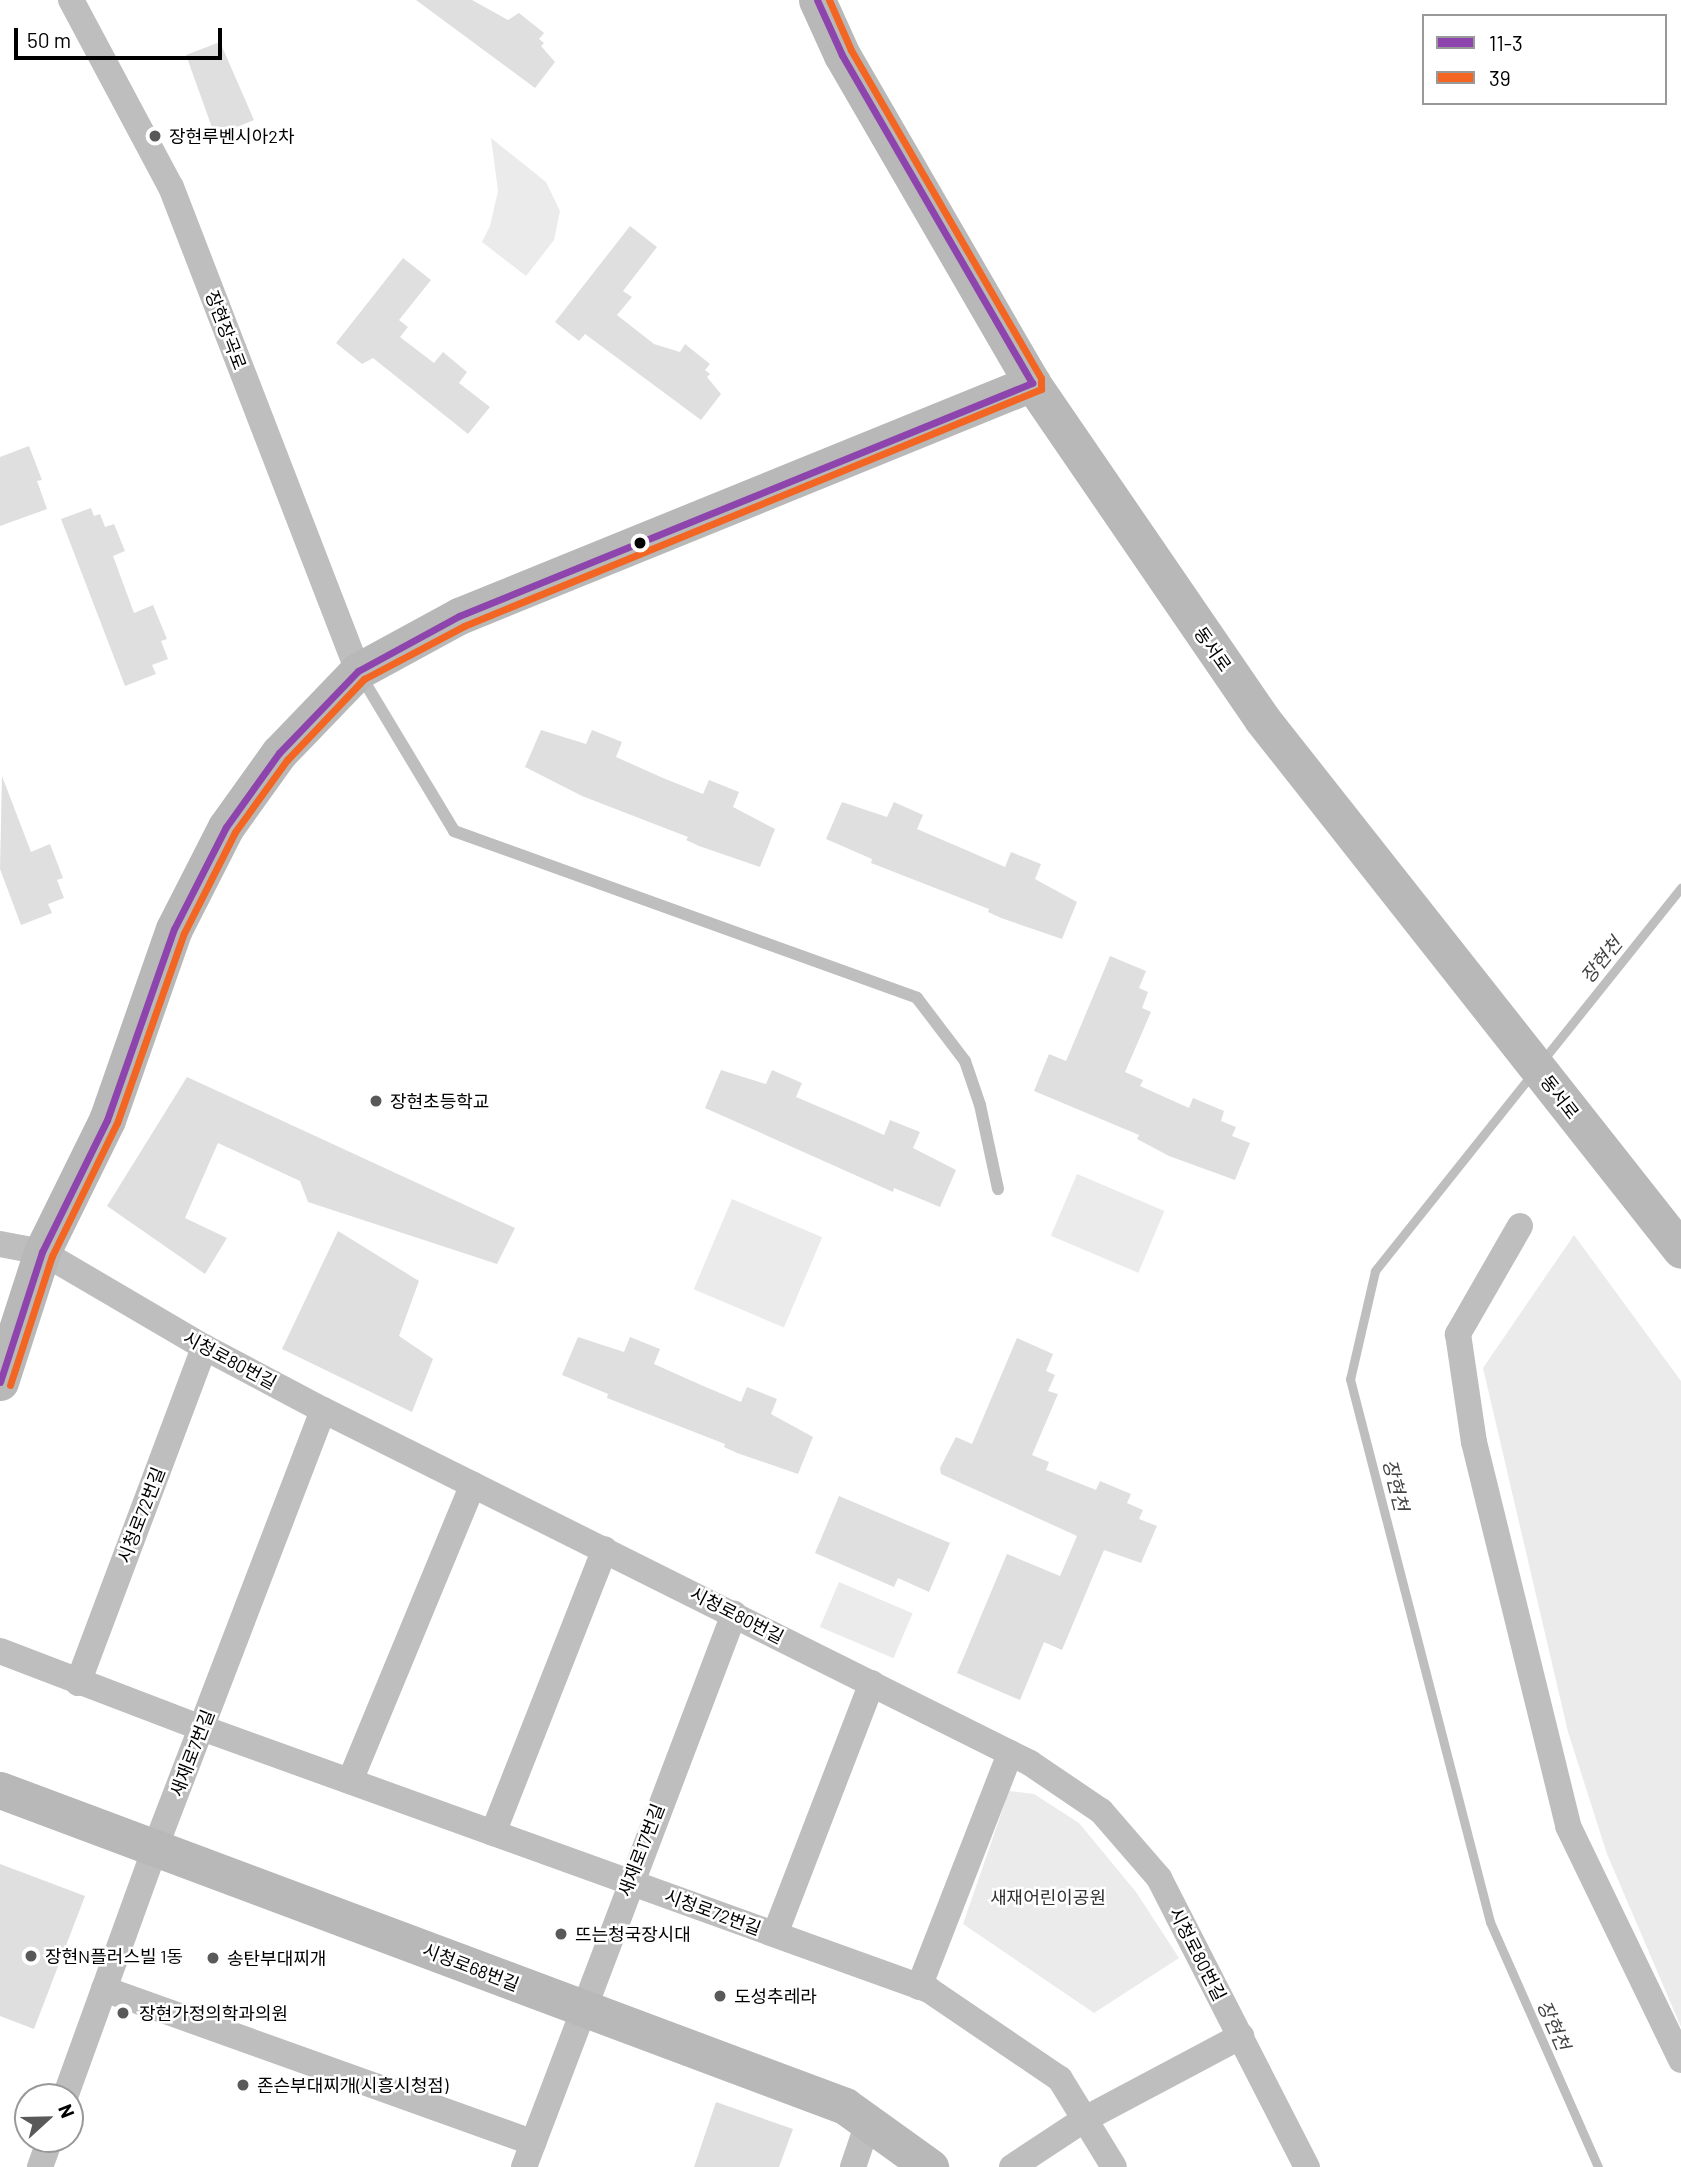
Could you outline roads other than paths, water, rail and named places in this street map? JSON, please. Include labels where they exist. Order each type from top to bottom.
[{"type":"street","name":"장현장곡로","points":[[71,0],[171,187],[358,671]]},
{"type":"street","name":"동서로","points":[[817,0],[842,55],[1032,383],[1262,719],[1681,1250]]},
{"type":"street","points":[[0,1382],[42,1252],[107,1120],[174,929],[226,827],[279,752],[358,671],[459,616],[1032,383]]},
{"type":"street","points":[[1520,1226],[1458,1334],[1474,1442],[1568,1826],[1681,2060]]},
{"type":"street","name":"시청로80번길","points":[[0,1244],[42,1252],[204,1348],[1010,1753],[1101,1811],[1159,1878],[1307,2167]]},
{"type":"street","name":"시청로72번길","points":[[78,1683],[204,1348]]},
{"type":"street","name":"새재로7번길","points":[[70,2083],[155,1848],[323,1410]]},
{"type":"street","points":[[350,1781],[473,1483]]},
{"type":"street","points":[[493,1833],[605,1549]]},
{"type":"street","name":"새재로17번길","points":[[529,2155],[629,1882],[734,1614]]},
{"type":"street","name":"시청로72번길","points":[[0,1651],[78,1683],[919,1987],[1060,2079],[1114,2167]]},
{"type":"street","name":"시청로72번길","points":[[775,1934],[872,1683]]},
{"type":"street","points":[[919,1987],[1010,1753]]},
{"type":"street","name":"시청로68번길","points":[[0,1790],[845,2106],[930,2167]]},
{"type":"street","points":[[104,1989],[529,2155]]},
{"type":"street","points":[[1012,2167],[1085,2119],[1241,2036]]},
{"type":"street","points":[[853,2167],[868,2123]]},
{"type":"lane","points":[[358,671],[454,831],[917,998],[965,1061],[980,1105],[999,1189]]},
{"type":"waterway","name":"장현천","points":[[1543,1060],[1681,888]]},
{"type":"waterway","name":"장현천","points":[[1532,1074],[1375,1271],[1350,1379],[1490,1922],[1598,2167]]},
{"type":"place","name":"장현루벤시아2차","points":[[155,136]]},
{"type":"place","name":"장현초등학교","points":[[376,1101]]},
{"type":"place","name":"뜨는청국장시대","points":[[561,1934]]},
{"type":"place","name":"장현N플러스빌 1동","points":[[31,1956]]},
{"type":"place","name":"송탄부대찌개","points":[[213,1958]]},
{"type":"place","name":"도성추레라","points":[[720,1996]]},
{"type":"place","name":"장현가정의학과의원","points":[[123,2013]]},
{"type":"place","name":"존슨부대찌개(시흥시청점)","points":[[243,2085]]},
{"type":"park label","name":"새재어린이공원","points":[[1048,1897]]}]
